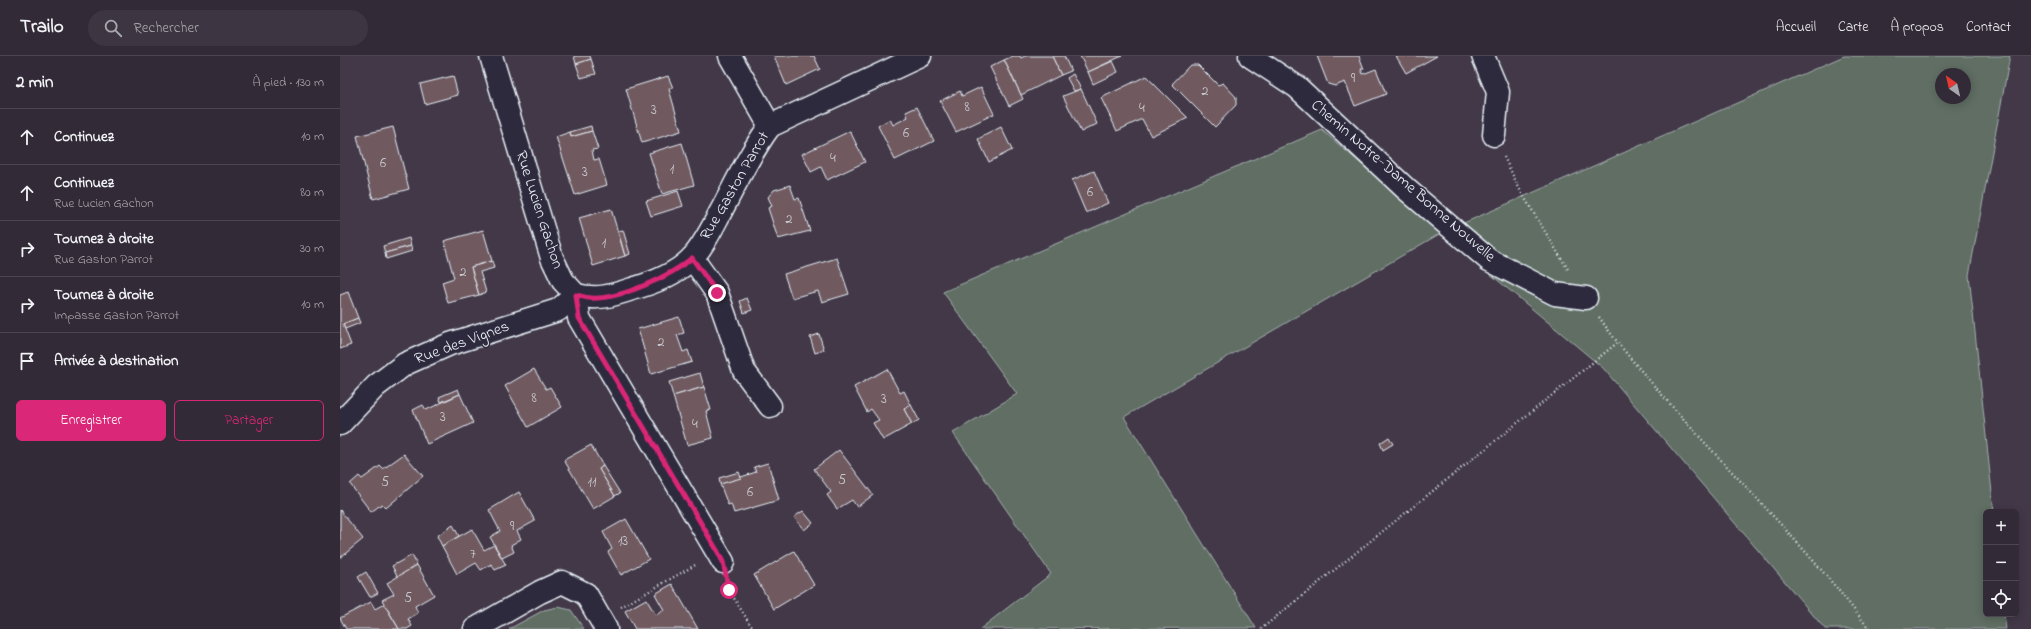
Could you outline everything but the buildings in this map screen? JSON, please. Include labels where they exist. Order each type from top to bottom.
[{"type":"street","name":"Rue Lucien Gachon","points":[[491,56],[552,258],[563,281],[576,295]]},
{"type":"street","points":[[730,56],[770,126]]},
{"type":"street","name":"Rue Gaston Parrot","points":[[576,295],[591,298],[608,297],[641,287],[673,273],[692,258],[710,231],[755,146],[770,126],[920,56]]},
{"type":"street","name":"Chemin Notre-Dame Bonne Nouvelle","points":[[1250,56],[1297,87],[1401,183],[1489,260],[1554,294],[1586,298]]},
{"type":"street","points":[[1483,56],[1498,92],[1494,136]]},
{"type":"street","points":[[692,258],[717,293],[744,371],[770,406]]},
{"type":"street","name":"Rue des Vignes","points":[[340,424],[376,386],[405,364],[450,344],[558,310],[576,295]]},
{"type":"street","points":[[576,295],[579,318],[720,557]]},
{"type":"street","points":[[475,629],[540,592],[562,582],[586,594],[603,624]]},
{"type":"path","points":[[1494,136],[1521,192],[1586,298],[1617,343],[1707,445],[1839,588],[1869,629]]},
{"type":"path","points":[[1261,629],[1617,343]]},
{"type":"path","points":[[603,624],[720,557],[729,590],[754,629]]},
{"type":"green space","points":[[1844,56],[2010,56],[1969,275],[1994,509],[1983,509],[1983,617],[2004,617],[2006,629],[1825,629],[1603,368],[1441,233]]},
{"type":"green space","points":[[1322,130],[1441,233],[1124,417],[1256,628],[980,629],[1051,574],[953,433],[1017,394],[943,292]]},
{"type":"green space","points":[[558,607],[571,610],[584,629],[509,629],[544,610]]},
{"type":"route","points":[[717,293],[692,258],[673,273],[641,287],[608,297],[591,298],[576,295],[579,318],[718,552],[723,562],[729,590]]}]
